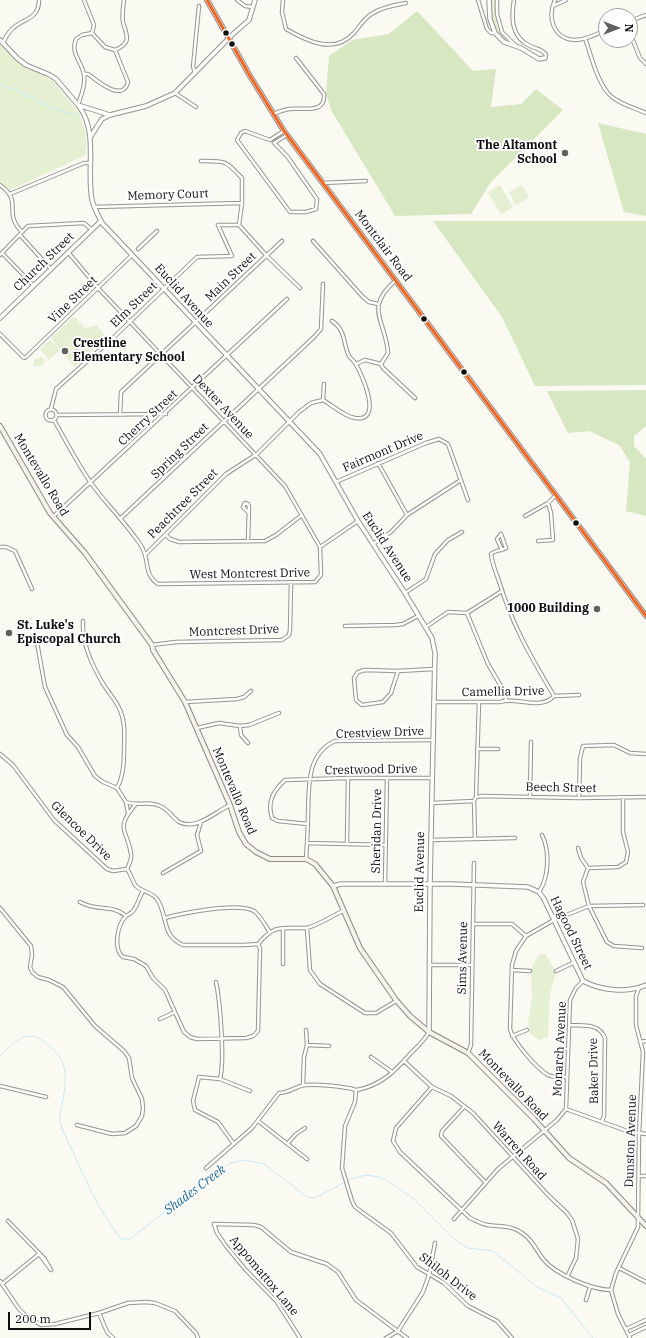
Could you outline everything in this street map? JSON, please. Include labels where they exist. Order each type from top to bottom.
[{"type":"main road","name":"Montclair Road","points":[[207,0],[284,131],[646,616]]},
{"type":"main road","name":"Montevallo Road","points":[[0,426],[36,490],[54,516],[85,553],[152,645],[153,650],[185,702],[230,805],[239,832],[246,844],[256,852],[270,859],[306,859],[315,864],[333,886],[360,948],[396,1000],[410,1016],[429,1032],[468,1054],[534,1119],[569,1158],[606,1183],[646,1226]]},
{"type":"street","points":[[39,0],[38,10],[30,18],[12,28],[1,42],[26,65],[56,79],[78,105],[85,116],[91,136]]},
{"type":"street","points":[[84,0],[94,25],[92,33]]},
{"type":"street","points":[[92,33],[105,47],[115,50],[121,48],[127,39],[127,32],[123,21],[124,0]]},
{"type":"street","points":[[238,0],[245,6],[254,7]]},
{"type":"street","points":[[91,136],[102,119],[110,115],[146,106],[175,93],[228,38],[249,20],[255,0]]},
{"type":"street","points":[[283,0],[282,17],[286,29],[309,41],[330,46],[345,40],[372,13],[384,7],[406,3]]},
{"type":"street","points":[[478,0],[487,29],[491,33],[495,33]]},
{"type":"street","points":[[489,0],[490,19],[495,33],[504,42],[516,46],[539,59],[545,58],[546,55],[543,51],[528,45],[517,34],[512,20],[514,0]]},
{"type":"street","points":[[497,0],[497,14],[502,32],[516,46]]},
{"type":"street","points":[[555,0],[551,18],[554,27],[561,35],[569,39],[585,38],[598,33]]},
{"type":"street","points":[[553,6],[566,0]]},
{"type":"street","points":[[195,72],[193,67],[199,6]]},
{"type":"street","points":[[78,105],[83,89],[84,74],[74,50],[74,45],[76,40],[82,35],[92,33]]},
{"type":"street","points":[[585,38],[603,87],[611,96],[620,102],[646,113]]},
{"type":"street","points":[[636,48],[640,58],[646,64]]},
{"type":"street","points":[[84,74],[88,74],[114,91],[122,90],[127,87],[128,82],[115,50]]},
{"type":"street","points":[[273,114],[290,109],[317,108],[322,106],[325,100],[324,94],[296,58]]},
{"type":"street","points":[[175,93],[196,107]]},
{"type":"street","points":[[78,105],[110,115]]},
{"type":"street","points":[[245,131],[270,140],[274,143],[286,156],[317,199],[316,209],[306,212],[290,212],[238,140],[241,133],[245,131]]},
{"type":"street","points":[[270,140],[284,131]]},
{"type":"street","points":[[274,143],[287,135]]},
{"type":"street","name":"Euclid Avenue","points":[[91,136],[89,162],[94,207],[101,221],[226,356],[320,454],[372,545],[426,627],[434,645],[429,1032]]},
{"type":"street","points":[[201,161],[223,161],[228,163],[242,178],[242,203],[239,225],[266,255],[300,288]]},
{"type":"street","points":[[10,194],[89,162]]},
{"type":"street","points":[[322,183],[366,181]]},
{"type":"street","points":[[0,185],[10,194],[12,199],[13,221],[22,232]]},
{"type":"street","name":"Memory Court","points":[[94,207],[242,203]]},
{"type":"street","name":"Church Street","points":[[0,318],[50,268],[101,221]]},
{"type":"street","points":[[33,285],[1,254],[22,232],[32,225],[60,226],[84,223],[92,230]]},
{"type":"street","name":"Elm Street","points":[[51,409],[56,389],[130,322],[197,257],[232,256],[218,225],[239,225]]},
{"type":"street","points":[[138,249],[157,231]]},
{"type":"street","points":[[20,235],[50,268]]},
{"type":"street","name":"Main Street","points":[[120,415],[121,392],[282,241]]},
{"type":"street","points":[[313,241],[362,296],[369,302],[378,304]]},
{"type":"street","name":"Dexter Avenue","points":[[68,252],[98,288],[285,486],[320,546]]},
{"type":"street","name":"Vine Street","points":[[0,334],[24,358],[133,255]]},
{"type":"street","points":[[381,364],[386,358],[387,348],[379,319],[378,304],[385,291],[396,280]]},
{"type":"street","name":"Spring Street","points":[[121,518],[321,329],[323,284]]},
{"type":"street","name":"Cherry Street","points":[[54,516],[166,414],[287,299]]},
{"type":"street","points":[[324,384],[323,400],[354,418],[367,416],[370,411],[370,404],[364,381],[356,364],[347,352],[342,333],[332,321]]},
{"type":"street","points":[[356,364],[365,360],[381,364],[415,398]]},
{"type":"street","name":"Peachtree Street","points":[[146,554],[226,474],[255,454],[311,403],[323,400]]},
{"type":"street","points":[[57,415],[54,410],[51,409],[46,412],[46,417],[50,420],[54,420],[91,483],[121,518],[146,554]]},
{"type":"street","points":[[57,415],[166,414]]},
{"type":"street","points":[[54,420],[57,415]]},
{"type":"street","name":"Fairmont Drive","points":[[336,482],[378,463],[439,440],[448,444],[468,500]]},
{"type":"street","points":[[378,463],[407,515]]},
{"type":"street","points":[[372,545],[391,532],[407,515],[461,480]]},
{"type":"street","points":[[525,516],[548,503],[557,495]]},
{"type":"street","points":[[538,541],[553,540],[551,513],[548,503]]},
{"type":"street","points":[[248,512],[248,540]]},
{"type":"street","points":[[166,535],[170,539],[179,542],[265,540],[272,538],[302,515]]},
{"type":"street","points":[[320,546],[358,521]]},
{"type":"street","points":[[405,593],[426,579],[435,554],[448,540],[462,532]]},
{"type":"street","points":[[502,550],[497,539],[501,534],[506,548],[502,550],[491,554],[502,591],[511,618],[521,639],[554,696]]},
{"type":"street","name":"West Montcrest Drive","points":[[146,554],[147,570],[151,580],[163,585],[311,583],[318,580],[321,570],[320,546]]},
{"type":"street","points":[[0,547],[6,547],[15,551],[32,589]]},
{"type":"street","name":"Montcrest Drive","points":[[152,645],[176,642],[282,640],[288,635],[290,630],[291,583]]},
{"type":"street","points":[[426,627],[448,612],[467,614],[502,591]]},
{"type":"street","points":[[467,614],[488,664],[505,693],[506,700]]},
{"type":"street","points":[[345,626],[396,625],[403,624],[418,616]]},
{"type":"street","points":[[83,621],[83,633],[87,649],[102,682],[120,710],[125,728],[124,760],[117,788]]},
{"type":"street","points":[[36,637],[36,646],[42,662],[46,687],[67,735],[78,747],[96,776],[110,786],[117,788],[126,802],[128,813]]},
{"type":"street","points":[[398,671],[390,693],[383,702],[362,705],[356,700],[354,678],[358,672],[365,670],[398,671],[434,669]]},
{"type":"street","points":[[185,702],[237,699],[244,697],[251,691]]},
{"type":"street","name":"Camellia Drive","points":[[434,702],[500,702],[506,700],[513,702],[544,702],[550,701],[554,696],[579,695]]},
{"type":"street","points":[[475,839],[474,801],[476,797],[479,702]]},
{"type":"street","points":[[197,728],[219,723],[240,726],[249,725],[278,713]]},
{"type":"street","points":[[240,726],[241,735],[248,743]]},
{"type":"street","name":"Crestview Drive","points":[[306,859],[309,779],[313,766],[325,746],[335,741],[433,740]]},
{"type":"street","points":[[530,796],[531,742]]},
{"type":"street","points":[[579,798],[580,758],[583,746],[614,745],[635,754],[646,754]]},
{"type":"street","points":[[477,749],[498,749]]},
{"type":"street","name":"Glencoe Drive","points":[[0,754],[12,765],[54,820],[86,847],[103,866],[113,871],[127,869],[131,854],[124,835],[123,825],[128,813]]},
{"type":"street","points":[[347,844],[348,778]]},
{"type":"street","name":"Sheridan Drive","points":[[385,884],[387,778]]},
{"type":"street","name":"Crestwood Drive","points":[[308,824],[278,821],[272,818],[270,810],[271,796],[285,780],[432,778]]},
{"type":"street","name":"Beech Street","points":[[476,797],[646,797]]},
{"type":"street","points":[[588,868],[618,867],[626,862],[628,852],[623,832],[623,797]]},
{"type":"street","points":[[432,802],[474,801]]},
{"type":"street","points":[[126,802],[136,806]]},
{"type":"street","points":[[128,813],[136,806],[150,803],[159,805],[184,824],[189,825],[201,822],[230,805]]},
{"type":"street","points":[[163,873],[201,851],[197,835],[201,822]]},
{"type":"street","points":[[539,892],[546,879],[547,844],[542,835]]},
{"type":"street","points":[[431,840],[515,838]]},
{"type":"street","points":[[307,843],[386,845]]},
{"type":"street","points":[[578,848],[581,858],[588,868]]},
{"type":"street","name":"Sims Avenue","points":[[468,1054],[470,1045],[474,863]]},
{"type":"street","points":[[588,868],[583,882],[589,906],[609,944],[614,946],[642,948]]},
{"type":"street","points":[[127,869],[136,886],[156,898],[165,918],[165,925],[169,934],[176,941],[184,945],[258,944],[269,931],[283,928],[307,928],[344,911]]},
{"type":"street","name":"Hagood Street","points":[[333,886],[341,884],[430,884],[528,887],[539,892],[583,981],[600,988],[631,990],[646,984]]},
{"type":"street","points":[[143,891],[135,909],[126,916],[118,933],[118,951],[123,957],[134,959],[146,966],[152,978],[165,990],[184,1032],[190,1037],[197,1039],[246,1038],[254,1036],[258,1030],[260,956],[258,944]]},
{"type":"street","points":[[80,902],[90,908],[116,909],[126,916]]},
{"type":"street","points":[[567,1077],[548,1075],[518,1045],[512,1036],[510,1028],[512,970],[516,951],[526,936],[554,920],[589,906],[643,905]]},
{"type":"street","points":[[0,908],[31,946],[30,967],[32,972],[38,977],[49,980],[63,987],[95,1026],[124,1050],[129,1058],[132,1078],[142,1099],[143,1108],[142,1116],[136,1126],[125,1133],[112,1134],[77,1125]]},
{"type":"street","points":[[165,918],[203,909],[248,909],[259,916],[269,931]]},
{"type":"street","points":[[473,924],[512,924],[526,936]]},
{"type":"street","points":[[283,928],[283,964]]},
{"type":"street","points":[[307,928],[310,970],[320,984],[365,1013],[376,1013],[396,1000]]},
{"type":"street","points":[[556,971],[574,963]]},
{"type":"street","points":[[429,965],[472,965]]},
{"type":"street","points":[[512,970],[530,971]]},
{"type":"street","name":"Monarch Avenue","points":[[454,1219],[485,1182],[512,1156],[557,1120],[566,1109],[570,1000],[576,988],[583,981]]},
{"type":"street","points":[[216,982],[220,1001],[222,1065],[220,1079]]},
{"type":"street","name":"Dunston Avenue","points":[[612,1290],[616,1273],[638,1227],[639,1134],[643,1052],[636,1025],[636,996],[639,988]]},
{"type":"street","points":[[160,1019],[175,1012]]},
{"type":"street","name":"Baker Drive","points":[[570,1025],[597,1027],[602,1031],[605,1038],[604,1116],[602,1121]]},
{"type":"street","points":[[303,1085],[304,1057],[307,1045],[306,1030]]},
{"type":"street","points":[[512,1036],[527,1030]]},
{"type":"street","points":[[206,1168],[258,1121],[279,1093],[286,1093],[303,1085],[349,1088],[356,1090],[388,1078],[392,1072],[405,1062],[425,1039],[429,1032]]},
{"type":"street","points":[[640,1042],[646,1041]]},
{"type":"street","points":[[307,1045],[329,1046]]},
{"type":"street","points":[[558,1049],[568,1049]]},
{"type":"street","points":[[372,1057],[392,1072]]},
{"type":"street","name":"Warren Road","points":[[405,1062],[432,1087],[452,1096],[473,1113],[572,1220],[577,1232],[578,1249],[576,1258],[568,1275]]},
{"type":"street","points":[[234,1144],[218,1122],[198,1113],[193,1105],[199,1077],[220,1079],[250,1091]]},
{"type":"street","points":[[0,1086],[46,1097]]},
{"type":"street","points":[[432,1087],[396,1128],[393,1141],[400,1152],[460,1210],[480,1223],[513,1228],[522,1232],[532,1240],[544,1260],[559,1272],[568,1275],[590,1287],[612,1290],[618,1314],[630,1337],[646,1327]]},
{"type":"street","name":"Shiloh Drive","points":[[356,1090],[355,1102],[345,1126],[342,1168],[355,1207],[391,1233],[402,1244],[412,1262],[444,1284],[468,1306],[497,1321],[512,1338]]},
{"type":"street","points":[[464,1107],[442,1131],[441,1136],[485,1182]]},
{"type":"street","points":[[566,1109],[628,1131],[636,1131],[639,1134],[646,1134]]},
{"type":"street","points":[[258,1121],[307,1159]]},
{"type":"street","points":[[288,1143],[292,1137],[305,1128]]},
{"type":"street","points":[[638,1176],[646,1176]]},
{"type":"street","points":[[8,1221],[44,1258],[51,1270],[39,1254],[1,1283],[10,1298],[22,1312],[41,1325],[55,1324],[99,1313],[128,1303],[146,1302],[155,1303],[176,1311],[196,1333],[198,1338]]},
{"type":"street","name":"Appomattox Lane","points":[[300,1338],[277,1302],[244,1269],[226,1246],[217,1233],[214,1224],[254,1225],[261,1227],[291,1252],[327,1264],[338,1272],[356,1300],[398,1331]]},
{"type":"street","points":[[386,1338],[398,1331],[423,1292],[429,1275],[435,1243]]},
{"type":"street","points":[[619,1268],[646,1282]]},
{"type":"street","points":[[586,1300],[590,1287]]},
{"type":"street","points":[[99,1313],[107,1332],[113,1338]]},
{"type":"street","points":[[626,1329],[646,1320]]},
{"type":"street","points":[[398,1331],[407,1338]]},
{"type":"green space","points":[[491,0],[496,0],[496,12],[500,29],[512,43],[505,41],[500,37],[494,26],[491,13]]},
{"type":"green space","points":[[417,11],[473,71],[496,69],[491,107],[521,104],[536,89],[563,110],[491,182],[471,214],[395,216],[331,110],[326,94],[329,56],[352,40],[389,34]]},
{"type":"green space","points":[[0,42],[26,66],[53,81],[79,113],[86,134],[86,155],[10,190],[0,182]]},
{"type":"green space","points":[[598,123],[646,134],[646,216],[624,212]]},
{"type":"green space","points":[[500,185],[513,207],[501,215],[488,192]]},
{"type":"green space","points":[[522,185],[529,198],[516,205],[509,192]]},
{"type":"green space","points":[[433,221],[646,221],[646,385],[535,386],[502,317]]},
{"type":"green space","points":[[74,316],[85,328],[97,325],[107,338],[74,367],[51,338]]},
{"type":"green space","points":[[50,340],[60,350],[49,360],[40,349]]},
{"type":"green space","points":[[41,357],[45,360],[44,364],[40,366],[33,366],[34,360]]},
{"type":"green space","points":[[646,390],[646,426],[634,436],[634,446],[646,459],[646,516],[626,511],[630,462],[619,445],[589,431],[568,433],[547,391]]},
{"type":"green space","points":[[545,953],[556,972],[550,995],[548,1037],[539,1040],[530,1033],[528,1022],[532,998],[531,969],[538,956]]},
{"type":"waterway","points":[[0,84],[58,110],[78,115]]},
{"type":"waterway","name":"Shades Creek","points":[[0,1056],[20,1039],[31,1036],[37,1037],[43,1041],[58,1055],[62,1062],[65,1077],[60,1123],[96,1200],[121,1239],[130,1239],[211,1176],[231,1163],[244,1160],[264,1164],[307,1197],[315,1198],[345,1182]]},
{"type":"waterway","name":"Shades Creek","points":[[347,1180],[366,1175],[379,1177],[391,1183],[415,1200],[455,1240],[468,1248],[493,1251],[537,1287],[561,1298],[593,1338]]},
{"type":"transit line","points":[[207,0],[250,76],[284,131],[646,616]]},
{"type":"place","name":"The Altamont School","points":[[565,153]]},
{"type":"place","name":"Crestline Elementary School","points":[[65,351]]},
{"type":"place","name":"1000 Building","points":[[597,609]]},
{"type":"place","name":"St. Luke's Episcopal Church","points":[[9,633]]}]
